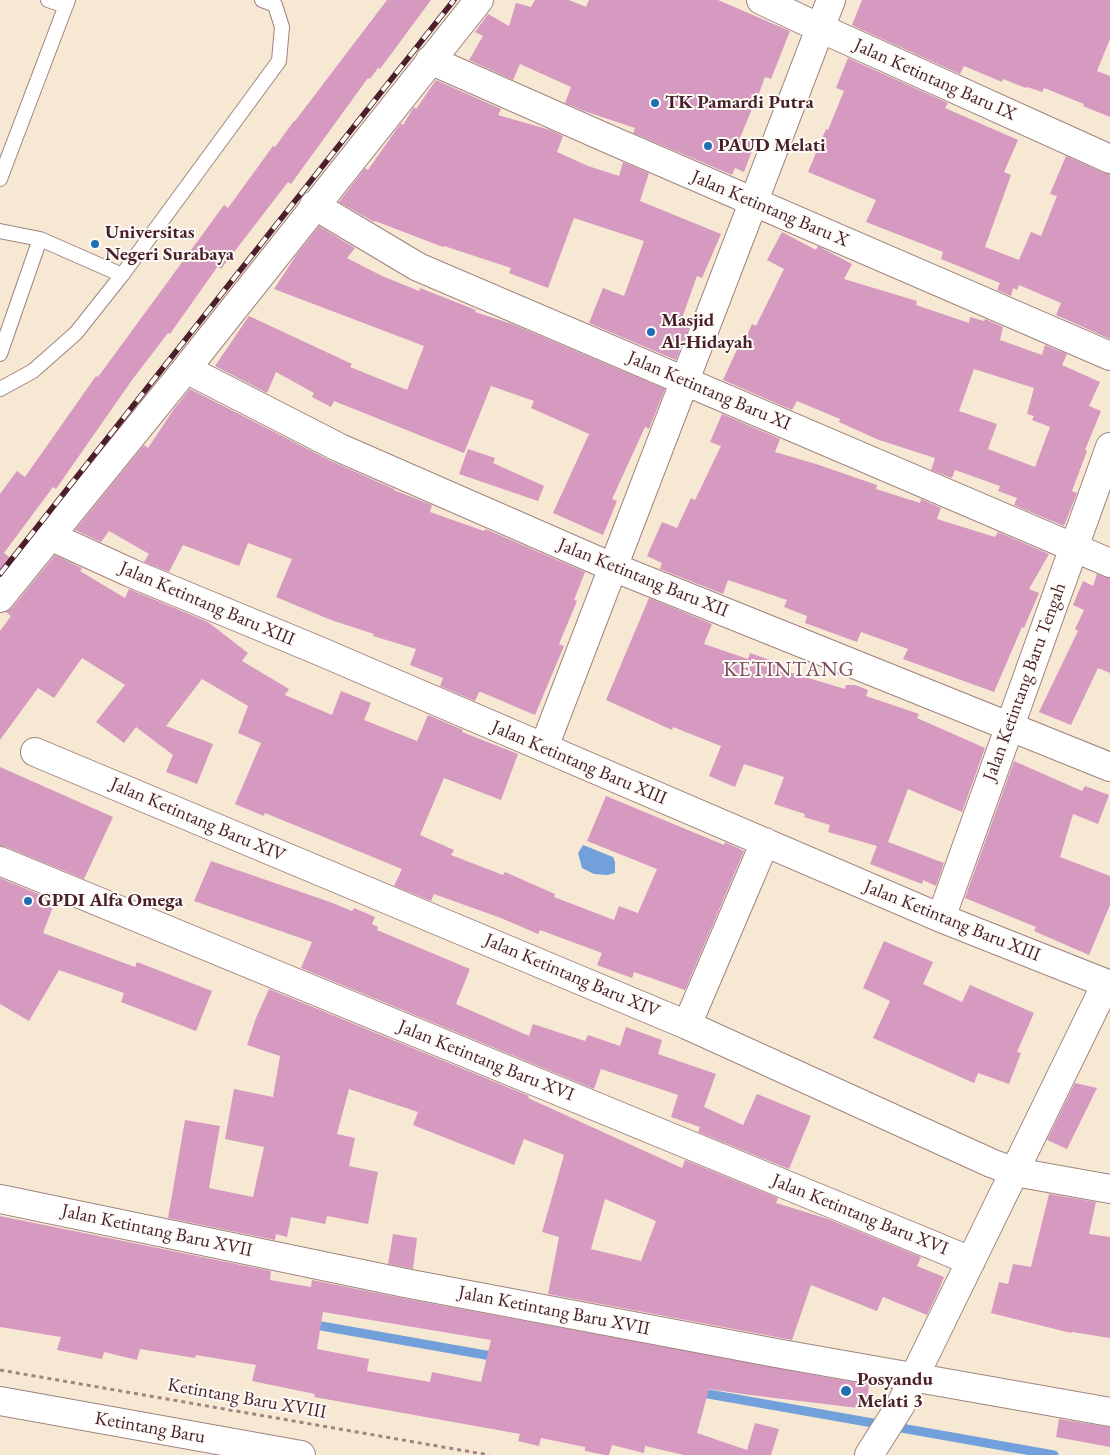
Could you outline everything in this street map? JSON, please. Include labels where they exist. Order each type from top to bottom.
[{"type":"street","points":[[0,598],[186,369],[314,205],[479,0]]},
{"type":"street","name":"Jalan Ketintang Baru IX","points":[[761,0],[1110,159]]},
{"type":"street","points":[[544,747],[831,0]]},
{"type":"street","name":"Jalan Ketintang Baru X","points":[[430,60],[1110,356]]},
{"type":"street","name":"Jalan Ketintang Baru XI","points":[[314,205],[418,267],[1110,563]]},
{"type":"street","name":"Jalan Ketintang Baru XII","points":[[186,369],[340,448],[613,567],[1110,767]]},
{"type":"street","name":"Jalan Ketintang Baru Tengah","points":[[941,918],[1110,447]]},
{"type":"street","name":"Jalan Ketintang Baru XIII","points":[[50,536],[131,573],[544,747],[941,918],[1108,984]]},
{"type":"street","name":"Jalan Ketintang Baru XIV","points":[[36,752],[687,1025],[1014,1172],[1110,1189]]},
{"type":"street","points":[[687,1025],[765,842]]},
{"type":"street","name":"Jalan Ketintang Baru XVI","points":[[0,861],[971,1261]]},
{"type":"street","points":[[869,1455],[900,1406],[915,1377],[1014,1172],[1108,984]]},
{"type":"street","name":"Jalan Ketintang Baru XVII","points":[[0,1199],[405,1283],[776,1353],[1110,1412]]},
{"type":"street","name":"Ketintang Baru","points":[[0,1401],[208,1446],[301,1455]]},
{"type":"lane","points":[[0,179],[67,3],[48,0]]},
{"type":"lane","points":[[0,389],[33,371],[76,333],[122,275],[278,61],[282,27],[275,5],[262,0]]},
{"type":"lane","points":[[0,231],[40,239],[122,275]]},
{"type":"lane","points":[[0,354],[40,239]]},
{"type":"path","name":"Ketintang Baru XVIII","points":[[0,1370],[489,1455]]},
{"type":"water","points":[[583,845],[613,857],[615,873],[607,875],[594,874],[582,868],[578,853]]},
{"type":"building","points":[[387,0],[431,0],[380,69],[378,68],[370,79],[368,78],[291,184],[288,182],[221,269],[218,266],[170,334],[168,333],[132,380],[56,489],[53,487],[4,553],[12,559],[0,573],[0,494],[17,471],[25,477],[96,376],[98,377],[224,205],[228,208],[273,146],[275,147]]},
{"type":"building","points":[[535,0],[569,0],[586,7],[589,0],[718,0],[790,31],[771,79],[765,77],[740,138],[755,143],[744,172],[735,168],[732,175],[633,133],[635,128],[565,103],[571,87],[520,64],[513,80],[469,60],[483,36],[475,32],[488,14],[509,26],[516,3],[531,7]]},
{"type":"building","points":[[862,0],[1110,0],[1110,39],[1097,71],[1110,76],[1110,117],[1044,88],[1042,92],[1003,79],[1002,82],[964,66],[960,74],[860,29],[852,25]]},
{"type":"building","points":[[848,58],[948,103],[945,108],[1018,140],[1004,172],[1011,175],[985,247],[1019,260],[1031,232],[1041,236],[1057,196],[1050,194],[1066,156],[1110,174],[1110,339],[1056,315],[1061,303],[1019,285],[1017,290],[1013,288],[1011,296],[997,290],[1000,283],[941,259],[943,252],[866,222],[876,200],[808,172],[844,91],[836,88]]},
{"type":"building","points":[[436,80],[501,109],[498,115],[550,130],[563,136],[557,152],[588,166],[619,176],[623,162],[649,173],[640,201],[721,234],[702,278],[697,276],[681,321],[690,325],[676,360],[589,323],[603,288],[624,296],[644,241],[574,218],[548,288],[509,273],[511,268],[443,247],[374,222],[339,202],[365,168],[368,170],[401,123],[403,125],[414,107],[416,109]]},
{"type":"building","points":[[319,226],[355,248],[347,258],[382,276],[419,291],[420,288],[476,310],[475,312],[512,324],[665,389],[649,429],[645,427],[612,499],[617,501],[603,535],[553,513],[589,434],[531,408],[534,401],[491,386],[464,453],[334,401],[331,407],[312,397],[314,393],[276,372],[267,393],[215,366],[249,316],[352,364],[350,367],[407,390],[424,346],[274,289],[297,254]]},
{"type":"building","points":[[782,232],[816,250],[818,246],[852,264],[844,279],[917,301],[916,305],[969,323],[970,317],[984,321],[985,319],[1003,327],[1000,340],[1042,355],[1045,345],[1067,354],[1062,365],[1100,382],[1089,406],[1101,411],[1085,450],[1087,451],[1072,491],[1077,493],[1064,526],[1014,505],[1017,498],[998,491],[1000,486],[955,470],[952,478],[931,470],[935,458],[879,440],[839,422],[840,419],[797,401],[792,410],[723,380],[739,345],[742,347],[752,324],[756,326],[784,269],[767,260]],"holes":[[[974,369],[1034,388],[1027,414],[1034,416],[1032,420],[1050,427],[1035,467],[988,449],[997,424],[959,411]]]},
{"type":"building","points":[[190,389],[333,462],[432,505],[430,512],[484,531],[485,529],[585,572],[574,600],[577,601],[559,644],[564,646],[535,715],[481,692],[479,692],[475,701],[440,686],[443,678],[410,665],[416,649],[373,636],[374,634],[331,620],[276,597],[292,559],[248,543],[239,566],[183,545],[169,572],[144,562],[149,554],[109,531],[101,542],[75,530],[144,445],[148,448]]},
{"type":"building","points":[[722,414],[780,439],[775,452],[877,485],[876,489],[920,503],[921,499],[941,508],[937,519],[995,537],[998,532],[1049,554],[1029,589],[1039,593],[994,692],[903,659],[908,649],[861,632],[857,642],[805,623],[807,616],[784,607],[787,600],[728,580],[723,594],[660,569],[662,563],[647,556],[662,522],[677,528],[691,498],[695,500],[721,446],[710,442]]},
{"type":"building","points":[[468,449],[495,458],[493,463],[544,486],[538,501],[459,474]]},
{"type":"building","points":[[55,555],[82,568],[80,571],[125,598],[129,589],[208,622],[248,653],[242,661],[289,689],[285,695],[332,715],[341,691],[371,703],[364,720],[417,741],[428,715],[463,730],[462,732],[518,754],[501,800],[444,778],[420,835],[454,850],[451,855],[503,875],[505,872],[555,894],[554,897],[614,920],[619,906],[638,913],[657,869],[587,841],[606,796],[724,845],[725,842],[744,851],[685,990],[634,972],[632,978],[597,965],[602,953],[540,930],[538,934],[501,918],[434,894],[431,901],[394,886],[402,869],[265,813],[264,816],[235,804],[261,743],[238,733],[248,706],[202,679],[166,726],[213,744],[197,784],[166,772],[173,755],[136,727],[124,743],[96,722],[125,685],[82,658],[54,698],[38,688],[0,740],[0,631],[11,616],[6,612],[12,608]]},
{"type":"building","points":[[1097,574],[1110,578],[1110,673],[1098,668],[1071,725],[1039,712],[1078,631],[1075,629],[1084,610],[1073,605],[1083,581],[1093,586]]},
{"type":"building","points":[[649,598],[712,624],[704,644],[748,659],[750,653],[784,665],[782,670],[845,689],[846,685],[855,685],[868,690],[866,696],[919,714],[917,718],[985,748],[962,812],[908,789],[888,842],[944,863],[936,886],[923,880],[922,884],[870,864],[877,846],[828,832],[830,825],[804,817],[805,814],[774,804],[784,777],[744,764],[735,787],[709,776],[721,746],[673,727],[672,730],[606,700]]},
{"type":"building","points":[[1014,761],[1082,791],[1085,786],[1109,795],[1098,824],[1073,814],[1060,857],[1110,876],[1110,905],[1089,955],[1034,931],[1036,927],[965,898]]},
{"type":"building","points":[[0,767],[113,817],[84,879],[0,846]]},
{"type":"building","points":[[211,861],[352,911],[354,908],[375,917],[372,924],[378,927],[377,930],[470,969],[456,1004],[529,1036],[533,1024],[585,1041],[588,1035],[620,1046],[626,1027],[662,1040],[658,1054],[716,1074],[704,1107],[743,1125],[757,1094],[811,1116],[789,1169],[698,1132],[700,1127],[671,1117],[678,1095],[601,1069],[594,1089],[301,968],[312,942],[194,901]]},
{"type":"building","points":[[0,878],[55,901],[43,933],[135,967],[137,962],[212,991],[196,1031],[121,1002],[124,993],[59,970],[29,1021],[0,1004]]},
{"type":"building","points":[[884,941],[933,962],[923,984],[962,1002],[970,985],[1034,1013],[1017,1052],[1021,1053],[1009,1084],[978,1073],[974,1083],[873,1038],[890,1001],[863,988]]},
{"type":"building","points":[[269,989],[529,1096],[528,1098],[682,1168],[685,1160],[778,1198],[776,1203],[828,1219],[921,1257],[917,1266],[944,1277],[927,1315],[883,1297],[877,1311],[811,1285],[792,1340],[548,1294],[559,1237],[542,1232],[564,1155],[524,1139],[514,1165],[413,1125],[418,1112],[349,1089],[337,1134],[355,1138],[349,1166],[378,1172],[368,1224],[327,1216],[325,1224],[291,1217],[287,1237],[276,1234],[275,1240],[168,1218],[185,1120],[220,1126],[209,1188],[253,1197],[264,1147],[225,1139],[234,1089],[273,1097],[280,1056],[247,1045]],"holes":[[[605,1199],[656,1221],[641,1261],[591,1249]]]},
{"type":"building","points":[[1075,1083],[1097,1088],[1067,1149],[1047,1140]]},
{"type":"building","points":[[1049,1194],[1096,1202],[1089,1234],[1110,1237],[1110,1338],[1071,1333],[991,1313],[999,1282],[1008,1284],[1013,1264],[1031,1267]]},
{"type":"building","points":[[0,1216],[271,1271],[270,1280],[311,1287],[312,1280],[869,1385],[866,1409],[709,1389],[697,1433],[747,1450],[755,1423],[779,1429],[771,1455],[684,1455],[645,1446],[644,1453],[612,1445],[609,1455],[605,1455],[585,1451],[585,1447],[541,1438],[539,1446],[518,1441],[520,1434],[314,1397],[315,1394],[252,1381],[256,1365],[196,1355],[195,1358],[140,1349],[137,1360],[104,1352],[102,1359],[57,1350],[61,1337],[0,1327]],"holes":[[[323,1312],[491,1340],[481,1382],[432,1372],[430,1382],[367,1371],[369,1359],[317,1349]]]},
{"type":"building","points":[[393,1234],[417,1238],[413,1269],[388,1264]]},
{"type":"building","points":[[1059,1419],[1110,1427],[1110,1447],[1056,1437]]},
{"type":"waterway","points":[[310,1324],[497,1357]]},
{"type":"waterway","points":[[697,1392],[1054,1455]]},
{"type":"railway","points":[[0,574],[454,0]]},
{"type":"place","name":"TK Pamardi Putra","points":[[655,103]]},
{"type":"place","name":"PAUD Melati","points":[[708,146]]},
{"type":"place","name":"Universitas Negeri Surabaya","points":[[95,244]]},
{"type":"place","name":"Masjid Al-Hidayah","points":[[651,332]]},
{"type":"place","name":"GPDI Alfa Omega","points":[[28,901]]},
{"type":"place","name":"Posyandu Melati 3","points":[[846,1391]]},
{"type":"district","name":"KETINTANG","points":[[789,670]]}]
